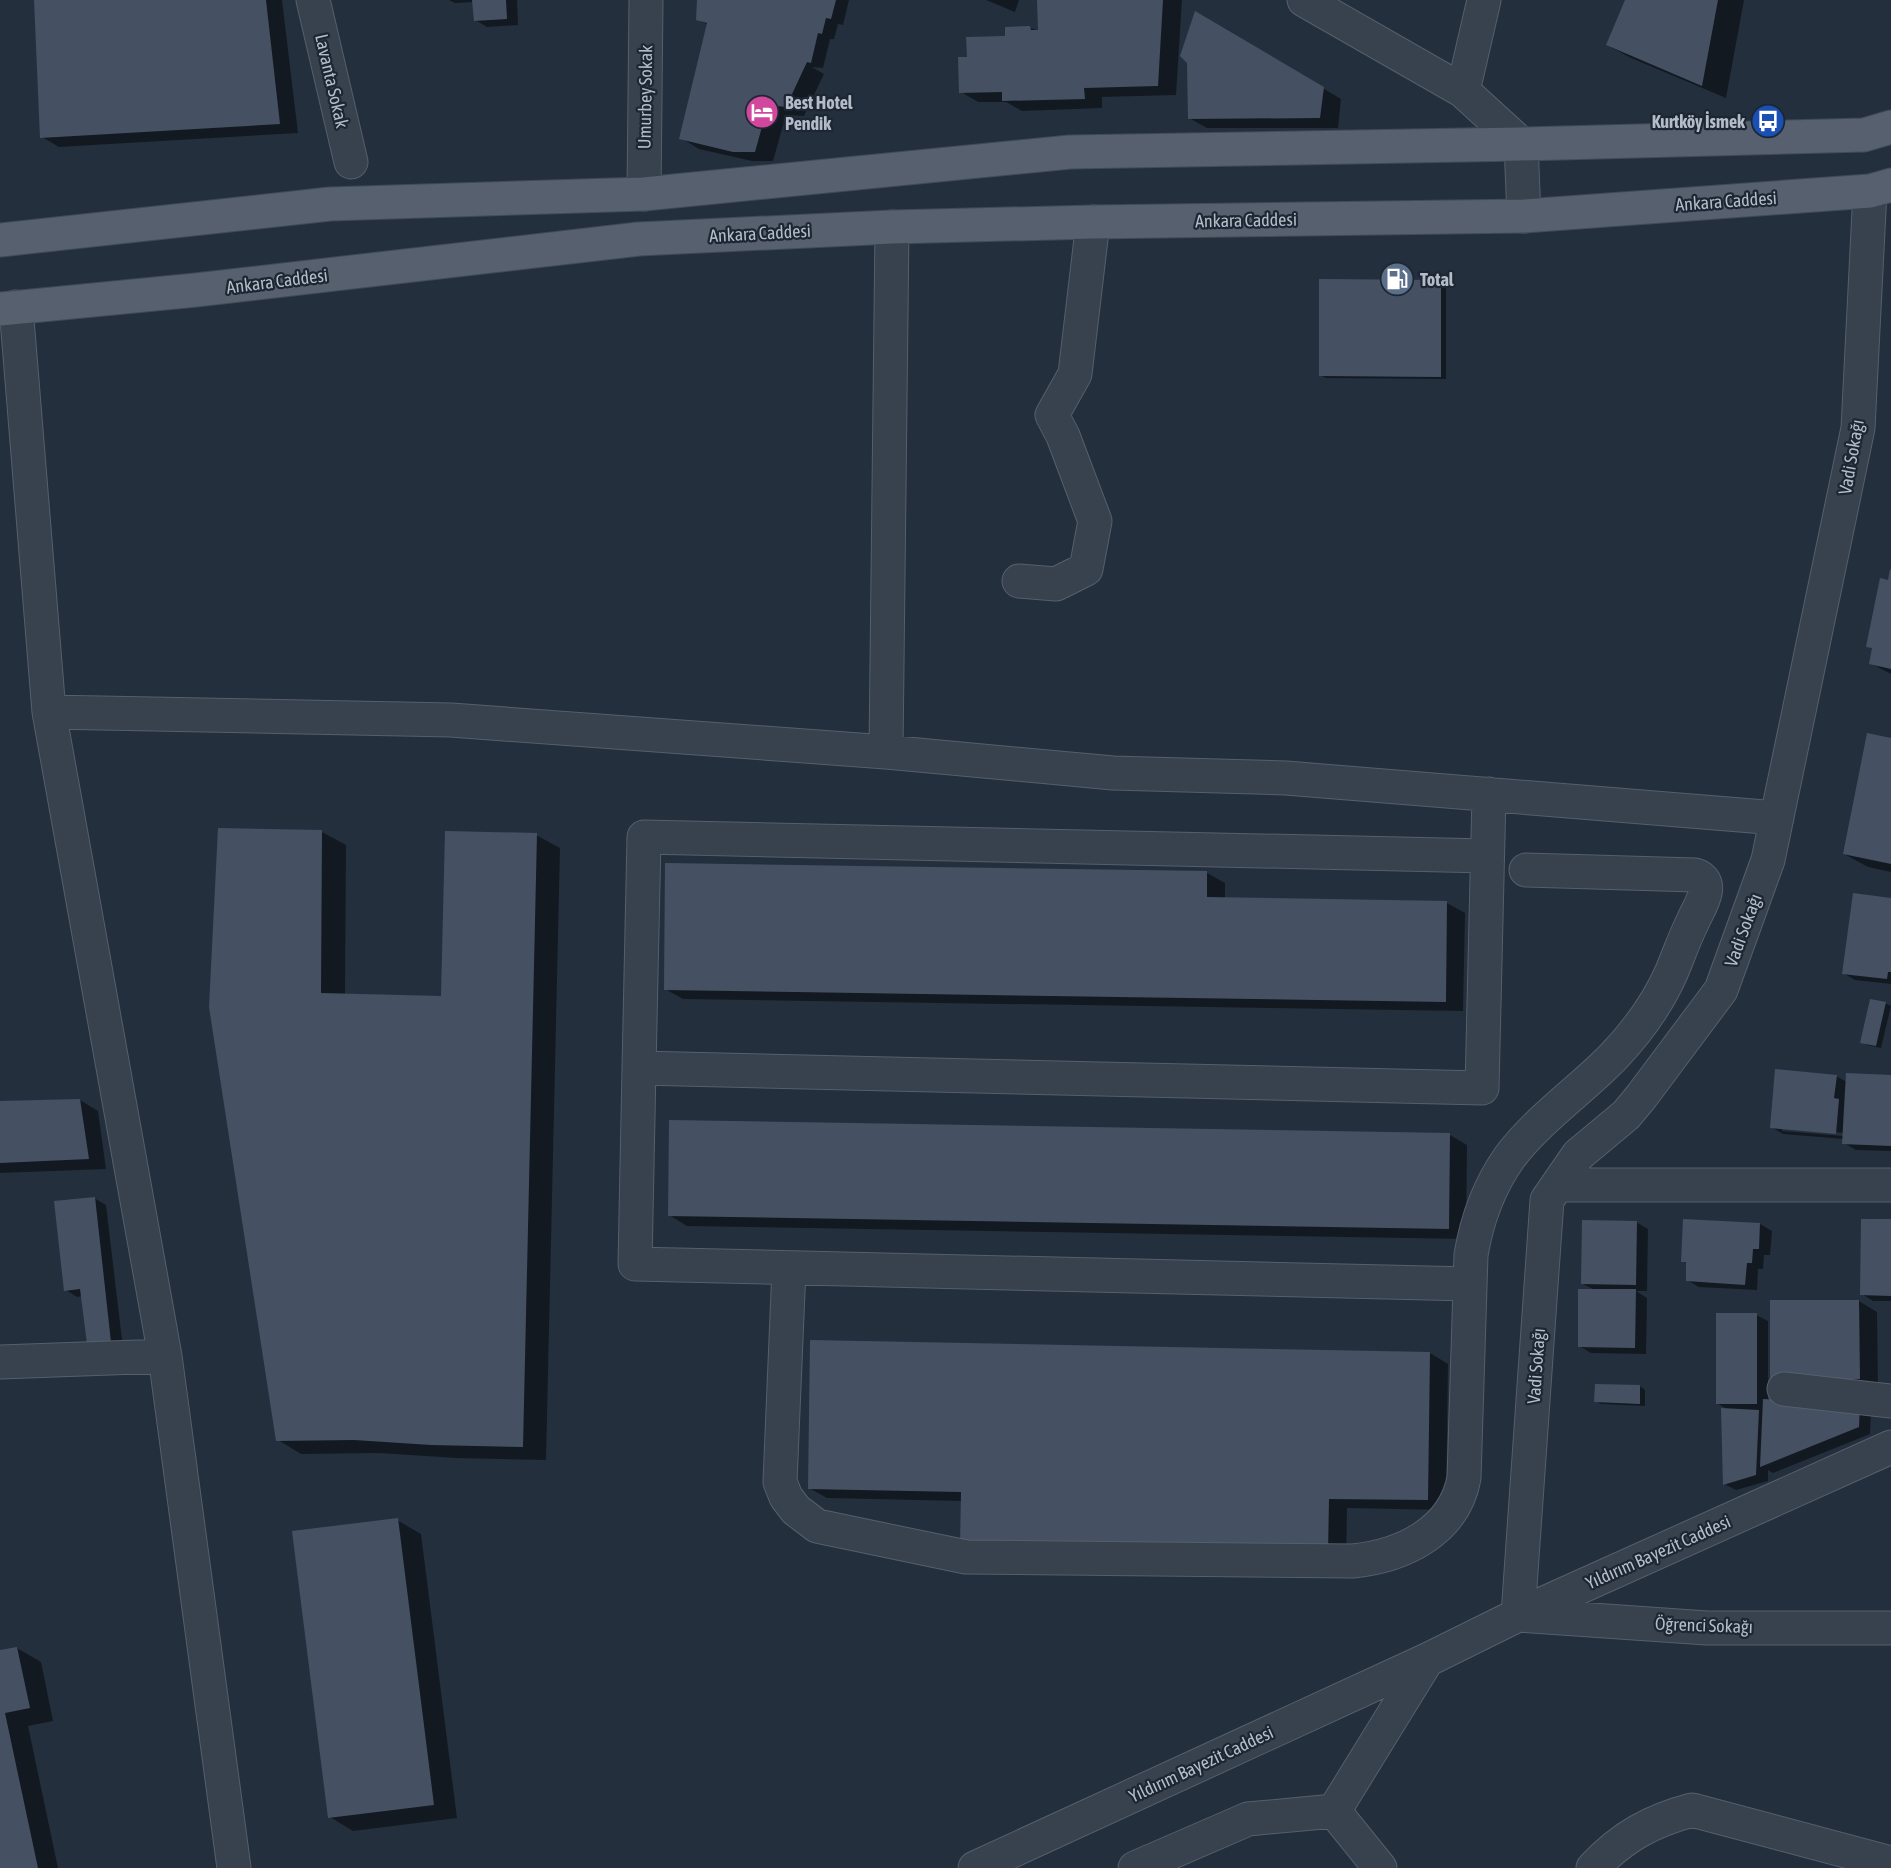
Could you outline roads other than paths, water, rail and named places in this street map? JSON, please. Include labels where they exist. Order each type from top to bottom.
[{"type":"main road","points":[[0,240],[330,204],[644,194],[1070,152],[1864,135],[1891,127]]},
{"type":"main road","name":"Ankara Caddesi","points":[[8,308],[196,290],[639,239],[892,227],[1524,216],[1881,188]]},
{"type":"street","name":"Lavanta Sokak","points":[[313,0],[351,162]]},
{"type":"street","name":"Umurbey Sokak","points":[[644,194],[646,0]]},
{"type":"street","points":[[1304,0],[1463,91],[1521,144],[1524,216]]},
{"type":"street","points":[[1463,91],[1484,0]]},
{"type":"street","name":"Vadi Sokağı","points":[[1518,1615],[1547,1200],[1578,1155],[1626,1115],[1641,1097],[1721,990],[1768,860],[1858,428],[1881,188]]},
{"type":"street","points":[[1019,581],[1056,584],[1086,569],[1090,550],[1095,521],[1064,436],[1052,415],[1075,374],[1093,222]]},
{"type":"street","points":[[886,752],[892,227]]},
{"type":"street","points":[[8,308],[49,712],[165,1356],[234,1868]]},
{"type":"street","points":[[49,712],[451,720],[886,752],[1113,773],[1286,778],[1776,818]]},
{"type":"street","points":[[639,1068],[1482,1088],[1489,794]]},
{"type":"street","points":[[1470,1284],[635,1264],[644,837],[1487,856]]},
{"type":"street","points":[[789,1268],[780,1482],[786,1497],[796,1510],[817,1526],[966,1557],[1353,1561],[1375,1559],[1416,1543],[1432,1532],[1453,1510],[1462,1490],[1471,1254],[1476,1226],[1486,1198],[1511,1155],[1612,1058],[1654,1006],[1706,893],[1704,881],[1701,876],[1695,874],[1526,870]]},
{"type":"street","points":[[1558,1185],[1891,1185]]},
{"type":"street","points":[[0,1362],[165,1356]]},
{"type":"street","points":[[1784,1389],[1891,1401]]},
{"type":"street","name":"Yıldırım Bayezit Caddesi","points":[[975,1868],[1427,1660],[1518,1615],[1889,1457]]},
{"type":"street","name":"Öğrenci Sokağı","points":[[1518,1615],[1707,1628],[1891,1628]]},
{"type":"street","points":[[1334,1811],[1427,1660]]},
{"type":"street","points":[[1593,1868],[1615,1846],[1640,1829],[1665,1817],[1692,1810],[1891,1863]]},
{"type":"street","points":[[1135,1868],[1248,1819],[1334,1811]]},
{"type":"street","points":[[1334,1811],[1380,1868]]},
{"type":"place","name":"Best Hotel Pendik","points":[[762,112]]},
{"type":"place","name":"Kurtköy İsmek","points":[[1768,121]]},
{"type":"place","name":"Total","points":[[1397,279]]}]
